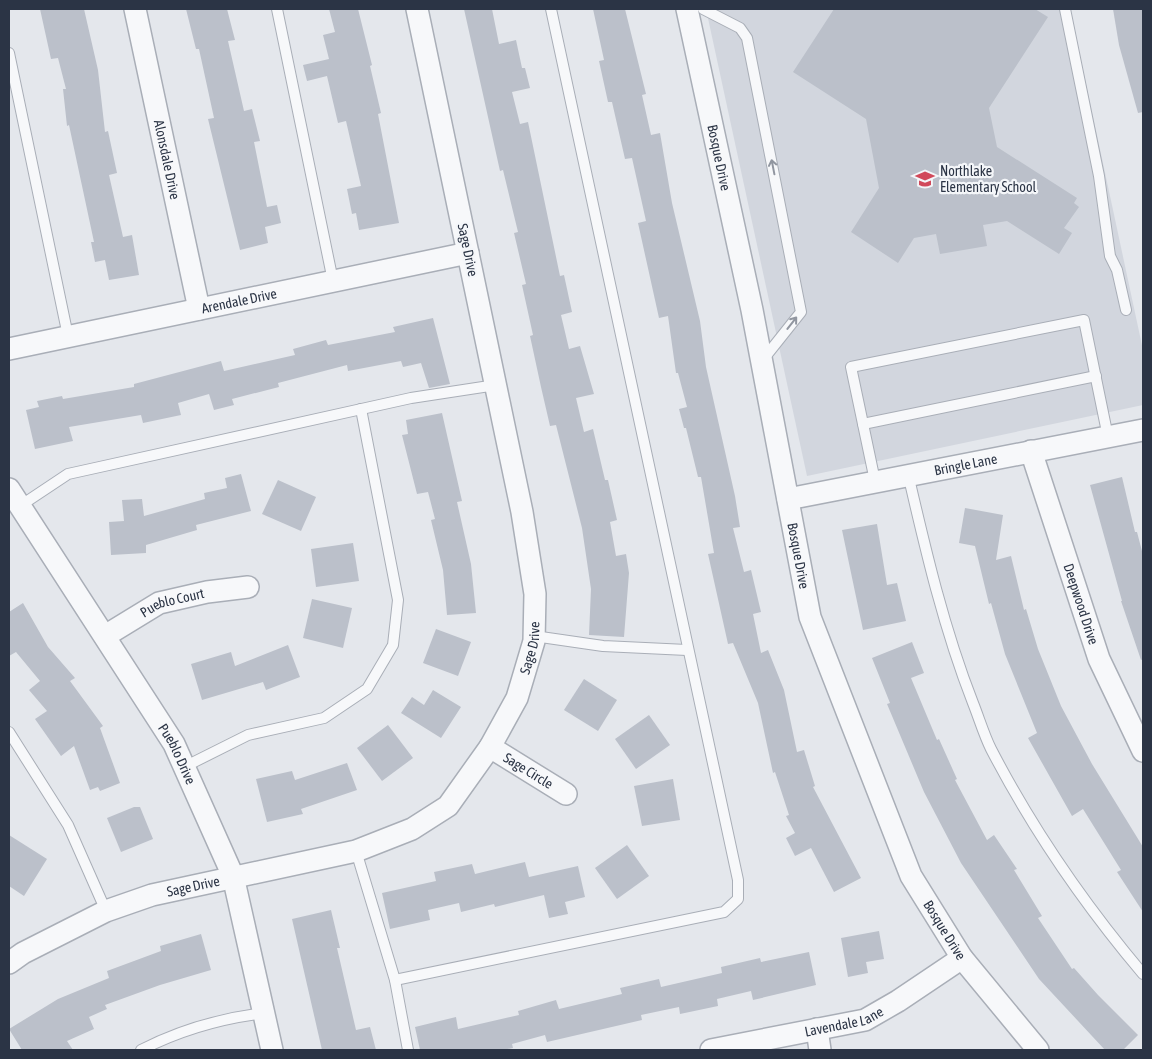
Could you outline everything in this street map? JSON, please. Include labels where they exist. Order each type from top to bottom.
[{"type":"street","name":"Alonsdale Drive","points":[[134,9],[198,309]]},
{"type":"street","name":"Sage Drive","points":[[9,963],[23,953],[106,911],[152,895],[356,851],[412,829],[448,806],[490,748],[517,698],[534,636],[535,594],[522,512],[417,9]]},
{"type":"street","name":"Bosque Drive","points":[[687,9],[762,361],[810,617],[911,876],[962,958],[1038,1050]]},
{"type":"street","name":"Arendale Drive","points":[[9,349],[468,253]]},
{"type":"street","name":"Bringle Lane","points":[[788,499],[908,474],[1143,430]]},
{"type":"street","name":"Deepwood Drive","points":[[1031,452],[1098,658],[1143,751]]},
{"type":"street","name":"Pueblo Drive","points":[[14,498],[174,744],[233,876],[272,1050]]},
{"type":"street","name":"Pueblo Court","points":[[105,636],[159,603],[207,592],[248,586]]},
{"type":"street","name":"Sage Circle","points":[[490,748],[566,794]]},
{"type":"street","name":"Lavendale Lane","points":[[711,1050],[865,1020],[898,1001],[962,958]]},
{"type":"street","points":[[816,1029],[820,1050]]},
{"type":"lane","points":[[277,9],[334,281]]},
{"type":"lane","points":[[395,980],[724,912],[738,899],[738,880],[687,650],[643,433],[551,9]]},
{"type":"lane","points":[[703,9],[740,28],[747,38],[801,312],[762,361]]},
{"type":"lane","points":[[1065,9],[1099,176],[1110,256],[1116,270],[1126,310]]},
{"type":"lane","points":[[9,53],[68,336]]},
{"type":"lane","points":[[875,481],[851,367],[1084,320],[1108,437]]},
{"type":"lane","points":[[863,424],[1096,376]]},
{"type":"lane","points":[[14,498],[68,474],[411,398],[496,385]]},
{"type":"lane","points":[[184,767],[248,735],[324,718],[367,689],[393,645],[398,600],[362,409]]},
{"type":"lane","points":[[908,474],[928,563],[960,669],[990,748],[1055,860],[1100,923],[1143,974]]},
{"type":"lane","points":[[534,636],[604,646],[687,650]]},
{"type":"lane","points":[[9,732],[68,825],[106,911]]},
{"type":"lane","points":[[356,851],[395,980],[408,1050]]},
{"type":"lane","points":[[141,1050],[167,1037],[224,1020],[265,1013]]},
{"type":"shaded area","name":"Northlake Elementary School","points":[[706,9],[1070,9],[1143,350],[1143,405],[807,476]]},
{"type":"building","points":[[40,9],[84,9],[98,70],[105,132],[108,131],[117,173],[109,175],[123,237],[132,235],[139,275],[109,280],[105,260],[95,262],[91,242],[94,242],[69,125],[67,126],[63,89],[66,89],[58,58],[51,59]]},
{"type":"building","points":[[186,9],[227,9],[235,40],[228,41],[244,111],[252,109],[260,141],[254,142],[267,207],[277,205],[281,223],[265,227],[268,243],[240,250],[208,119],[214,118],[199,49],[196,49]]},
{"type":"building","points":[[329,9],[358,9],[372,65],[370,66],[381,113],[378,114],[399,223],[359,230],[356,213],[352,214],[347,189],[361,186],[346,121],[338,123],[327,76],[307,81],[303,65],[329,59],[323,35],[335,32]]},
{"type":"building","points":[[464,9],[492,9],[499,44],[516,40],[522,68],[525,68],[530,88],[512,92],[520,124],[528,122],[560,276],[564,275],[572,312],[561,315],[569,349],[580,346],[594,394],[576,398],[584,432],[593,429],[605,480],[608,480],[617,520],[610,522],[616,556],[626,554],[629,573],[624,637],[589,635],[591,589],[582,528],[556,425],[550,426],[541,387],[530,336],[533,335],[522,285],[526,284],[514,233],[518,232],[503,170],[500,171]]},
{"type":"building","points":[[593,9],[625,9],[646,94],[642,95],[651,135],[660,133],[672,203],[700,321],[706,367],[735,496],[740,527],[733,528],[744,572],[751,570],[761,612],[753,614],[761,653],[768,650],[784,690],[797,752],[804,750],[815,786],[813,787],[861,878],[834,892],[811,848],[795,856],[786,838],[795,833],[786,816],[789,815],[775,772],[773,773],[758,703],[733,643],[728,644],[708,554],[714,553],[701,477],[698,477],[686,428],[684,428],[679,409],[687,407],[678,373],[676,373],[668,316],[659,318],[638,223],[646,221],[632,158],[625,159],[612,102],[608,102],[599,61],[604,60]]},
{"type":"building","points":[[834,9],[1035,9],[1048,17],[989,108],[997,147],[1077,198],[1074,203],[1079,207],[1064,228],[1072,233],[1059,254],[1007,221],[983,225],[987,246],[940,254],[936,234],[914,238],[898,263],[851,232],[879,188],[866,119],[793,72]]},
{"type":"building","points":[[1113,9],[1143,9],[1143,112],[1138,113],[1119,45]]},
{"type":"building","points":[[433,318],[450,384],[429,388],[421,363],[403,367],[401,361],[348,371],[347,365],[278,383],[279,387],[232,399],[234,405],[214,410],[209,394],[178,403],[181,415],[143,423],[141,415],[69,427],[73,441],[35,449],[26,410],[39,407],[37,401],[62,396],[63,399],[134,387],[134,384],[221,361],[224,371],[295,355],[293,349],[326,340],[328,345],[395,332],[393,327]]},
{"type":"building","points":[[442,413],[462,501],[457,502],[471,564],[476,613],[447,615],[443,570],[431,520],[435,519],[428,492],[417,494],[402,435],[408,434],[406,420]]},
{"type":"building","points":[[241,474],[251,511],[196,525],[197,530],[146,545],[146,553],[111,555],[109,522],[124,521],[122,500],[142,499],[144,516],[205,499],[204,493],[227,488],[225,478]]},
{"type":"building","points":[[1122,477],[1135,532],[1137,532],[1143,555],[1143,659],[1141,660],[1121,601],[1090,485]]},
{"type":"building","points":[[278,480],[316,497],[301,531],[262,514]]},
{"type":"building","points":[[965,508],[1003,515],[996,560],[1011,556],[1024,610],[1026,609],[1038,649],[1061,706],[1092,764],[1143,847],[1143,912],[1117,872],[1121,870],[1083,809],[1072,816],[1028,738],[1037,733],[1005,654],[991,603],[989,604],[975,546],[959,543]]},
{"type":"building","points":[[877,524],[887,585],[897,583],[906,621],[863,630],[842,530]]},
{"type":"building","points":[[353,543],[359,581],[316,587],[311,549]]},
{"type":"building","points":[[312,599],[352,608],[343,648],[303,638]]},
{"type":"building","points":[[23,603],[48,647],[75,678],[70,681],[103,726],[100,728],[120,783],[100,791],[98,787],[90,790],[74,746],[61,756],[35,719],[47,711],[29,690],[40,681],[16,652],[9,656],[9,612]]},
{"type":"building","points":[[436,629],[471,642],[458,676],[423,663]]},
{"type":"building","points":[[912,642],[924,673],[911,678],[937,740],[939,739],[957,779],[955,780],[987,840],[994,835],[1017,869],[1014,870],[1042,916],[1038,918],[1072,969],[1074,968],[1138,1035],[1123,1050],[1105,1050],[1039,979],[961,863],[924,792],[887,704],[890,703],[872,658]]},
{"type":"building","points":[[288,645],[300,677],[266,690],[263,682],[202,700],[191,664],[231,652],[235,666]]},
{"type":"building","points":[[584,679],[617,700],[598,731],[564,710]]},
{"type":"building","points":[[433,690],[461,707],[441,738],[401,713],[412,697],[424,705]]},
{"type":"building","points":[[649,715],[670,745],[636,769],[615,739]]},
{"type":"building","points":[[388,725],[413,758],[382,781],[357,748]]},
{"type":"building","points":[[347,763],[357,790],[301,809],[303,814],[267,822],[256,779],[292,771],[295,780]]},
{"type":"building","points":[[673,779],[680,820],[642,826],[634,786]]},
{"type":"building","points":[[134,807],[140,807],[153,839],[121,852],[107,818]]},
{"type":"building","points":[[9,835],[47,859],[24,896],[9,886]]},
{"type":"building","points":[[627,845],[649,876],[617,899],[595,868]]},
{"type":"building","points":[[525,862],[529,877],[578,866],[585,897],[565,902],[568,914],[549,918],[544,895],[495,907],[494,904],[461,912],[459,903],[428,910],[430,920],[390,929],[382,893],[436,881],[434,872],[472,864],[475,874]]},
{"type":"building","points":[[331,910],[340,948],[337,948],[356,1030],[370,1027],[376,1050],[322,1050],[292,919]]},
{"type":"building","points":[[879,931],[884,959],[866,962],[868,973],[848,977],[841,938]]},
{"type":"building","points":[[201,934],[211,970],[160,985],[105,1005],[107,1009],[89,1017],[94,1029],[67,1041],[73,1050],[22,1050],[9,1029],[58,999],[109,978],[107,971],[161,951],[160,946]]},
{"type":"building","points":[[809,952],[816,985],[753,1000],[751,991],[717,999],[718,1006],[680,1014],[679,1007],[641,1015],[642,1020],[547,1042],[545,1035],[512,1044],[513,1048],[502,1050],[420,1050],[415,1027],[456,1017],[458,1029],[519,1015],[518,1011],[556,1000],[559,1009],[622,994],[620,988],[659,979],[661,987],[722,973],[721,967],[760,958],[761,962]]},
{"type":"place","name":"Northlake Elementary School","points":[[925,179]]}]
